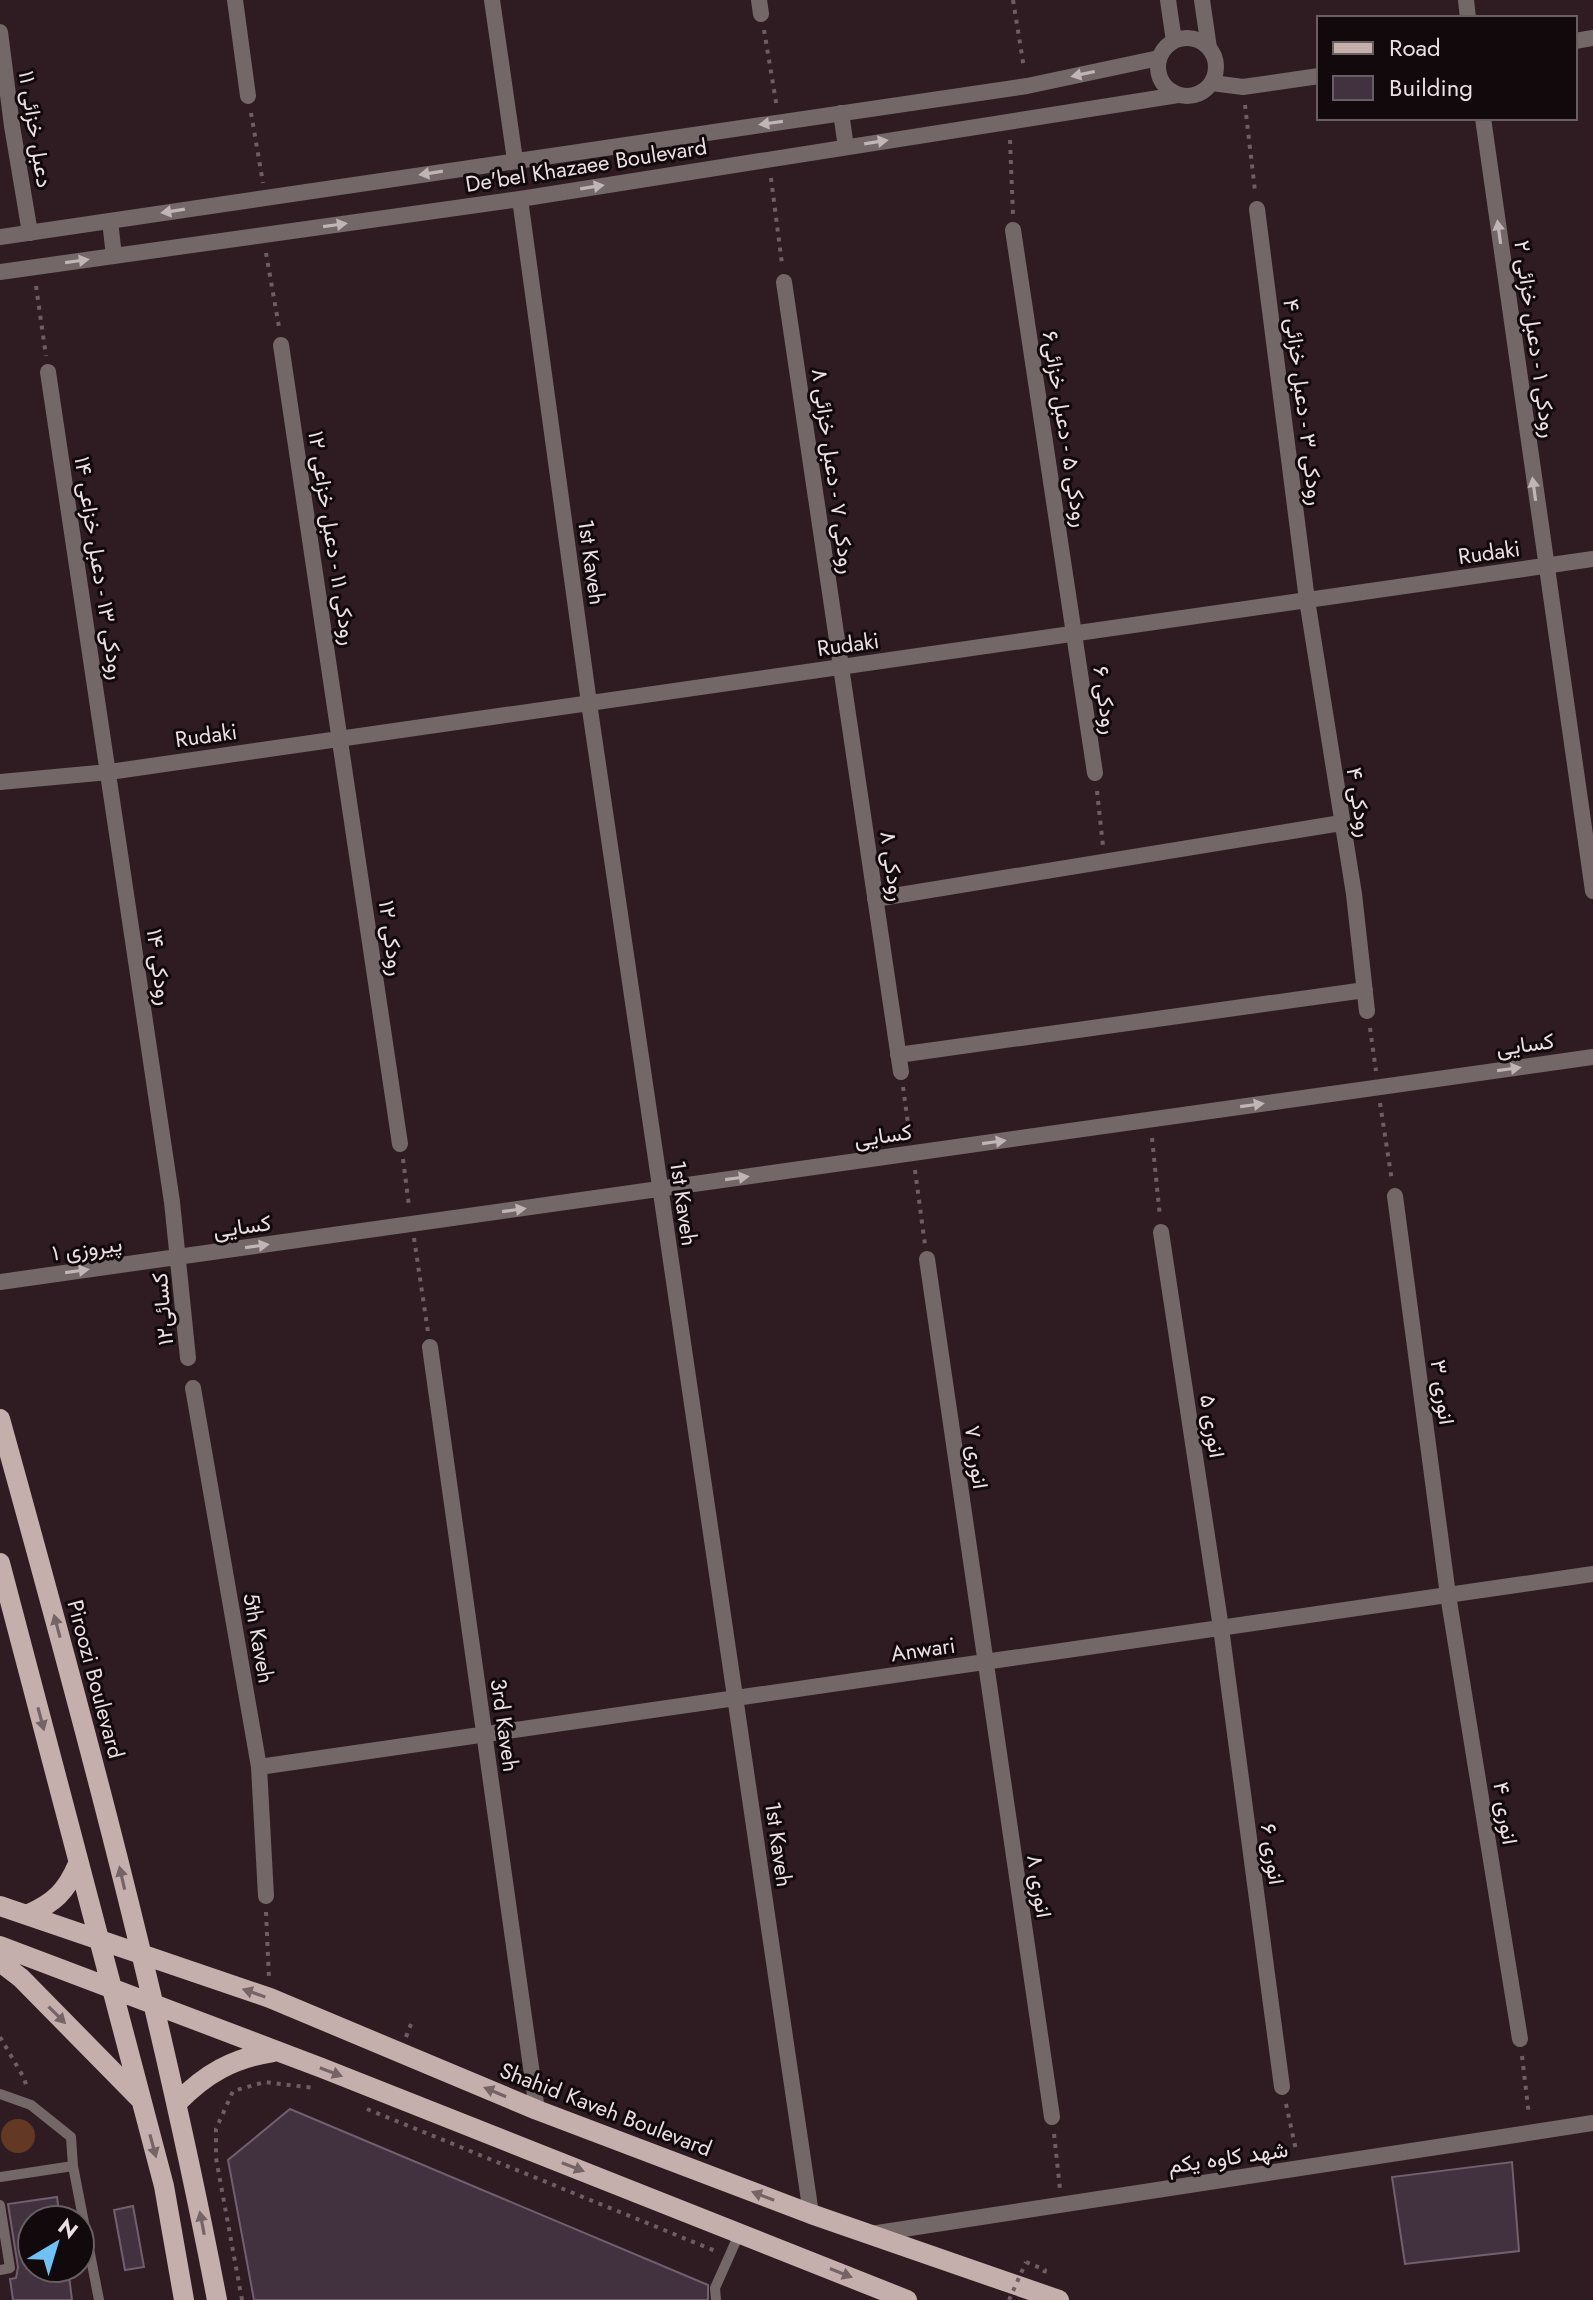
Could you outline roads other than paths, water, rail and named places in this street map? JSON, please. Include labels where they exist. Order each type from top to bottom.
[{"type":"main road","name":"Piroozi Boulevard","points":[[0,1419],[89,1742],[154,2005]]},
{"type":"main road","points":[[0,1563],[164,2186],[184,2300]]},
{"type":"main road","points":[[27,1915],[60,1897],[78,1864]]},
{"type":"main road","points":[[0,1906],[98,1940]]},
{"type":"main road","name":"Shahid Kaveh Boulevard","points":[[98,1940],[270,1998],[537,2110],[811,2214],[1059,2300]]},
{"type":"main road","points":[[0,1946],[740,2232],[907,2300]]},
{"type":"main road","points":[[0,1962],[21,1978],[141,2100]]},
{"type":"main road","points":[[154,2005],[217,2300]]},
{"type":"main road","points":[[177,2103],[197,2082],[221,2066],[248,2056],[276,2051]]},
{"type":"main road","points":[[968,2270],[1025,2300]]},
{"type":"street","points":[[235,0],[248,96]]},
{"type":"street","points":[[492,0],[515,160]]},
{"type":"street","points":[[1168,0],[1174,41]]},
{"type":"street","points":[[1202,0],[1209,48],[1216,61],[1212,83],[1193,96],[1178,95],[1161,81],[1159,58],[1168,45],[1181,39],[1196,39],[1209,48]]},
{"type":"street","name":"دعبل خزائی ۱۱","points":[[0,32],[30,233]]},
{"type":"street","name":"De'bel Khazaee Boulevard","points":[[0,237],[1027,86],[1159,58]]},
{"type":"street","points":[[1212,83],[1243,87],[1317,76]]},
{"type":"street","name":"De'bel Khazaee Boulevard","points":[[0,272],[520,199],[1178,95]]},
{"type":"street","points":[[841,113],[846,147]]},
{"type":"street","name":"رودکی ۱ - دعبل خزائی ۲","points":[[1483,120],[1593,891]]},
{"type":"street","name":"1st Kaveh","points":[[520,199],[659,1189],[811,2214]]},
{"type":"street","name":"رودکی ۳ - دعبل خزائی ۴","points":[[1257,209],[1307,600]]},
{"type":"street","points":[[110,221],[114,256]]},
{"type":"street","name":"رودکی ۵ - دعبل خزائی۶","points":[[1013,230],[1074,634]]},
{"type":"street","name":"رودکی ۷ - دعبل خزائی ۸","points":[[784,282],[841,667]]},
{"type":"street","name":"رودکی ۱۱ - دعبل خزاعی ۱۲","points":[[281,345],[341,738]]},
{"type":"street","name":"رودکی ۱۳ - دعبل خزاعی ۱۴","points":[[48,372],[109,772]]},
{"type":"street","name":"Rudaki","points":[[0,782],[109,772],[1593,559]]},
{"type":"street","name":"رودکی ۴","points":[[1307,600],[1354,894],[1367,1011]]},
{"type":"street","name":"رودکی ۶","points":[[1074,634],[1095,773]]},
{"type":"street","name":"رودکی ۸","points":[[841,667],[901,1072]]},
{"type":"street","name":"رودکی ۱۲","points":[[341,738],[400,1144]]},
{"type":"street","name":"رودکی ۱۴","points":[[109,772],[180,1257]]},
{"type":"street","points":[[875,899],[1341,823]]},
{"type":"street","points":[[898,1055],[1365,990]]},
{"type":"street","name":"کسایی","points":[[180,1257],[1593,1057]]},
{"type":"street","name":"انوری ۳","points":[[1395,1196],[1448,1595]]},
{"type":"street","name":"انوری ۵","points":[[1161,1232],[1221,1628]]},
{"type":"street","name":"پیروزی ۱","points":[[0,1282],[180,1257]]},
{"type":"street","name":"کسائی۱۲","points":[[180,1257],[188,1358]]},
{"type":"street","name":"انوری ۷","points":[[927,1259],[984,1662]]},
{"type":"street","name":"3rd Kaveh","points":[[430,1347],[537,2110]]},
{"type":"street","name":"5th Kaveh","points":[[193,1388],[259,1767],[266,1896]]},
{"type":"street","name":"Anwari","points":[[259,1767],[1593,1574]]},
{"type":"street","name":"انوری ۴","points":[[1448,1595],[1520,2039]]},
{"type":"street","name":"انوری ۶","points":[[1221,1628],[1282,2087]]},
{"type":"street","name":"انوری ۸","points":[[984,1662],[1052,2117]]},
{"type":"street","name":"شهد کاوه یکم","points":[[869,2234],[1593,2123]]},
{"type":"lane","points":[[0,2094],[31,2105],[71,2137],[73,2166],[99,2300]]},
{"type":"lane","points":[[0,2177],[73,2166]]},
{"type":"lane","points":[[0,2205],[10,2268],[0,2270]]},
{"type":"lane","points":[[716,2300],[715,2288],[740,2232]]}]
